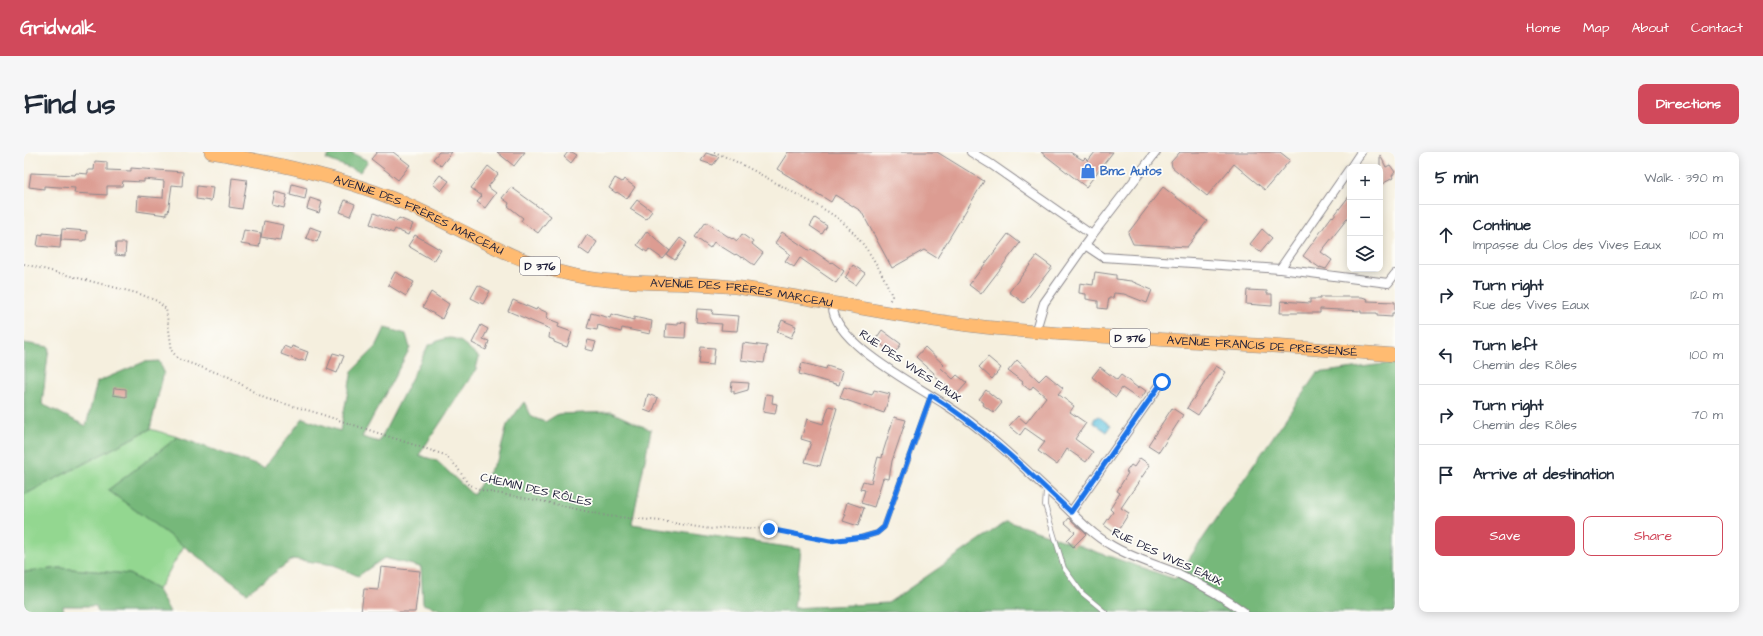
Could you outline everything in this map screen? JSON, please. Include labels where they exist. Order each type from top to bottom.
[{"type":"main road","name":"AVENUE DES FRÈRES MARCEAU","points":[[211,152],[304,170],[366,188],[424,212],[520,258],[568,274],[601,279],[740,288],[886,313]]},
{"type":"main road","name":"AVENUE FRANCIS DE PRESSENSÉ","points":[[886,313],[973,326],[1035,332],[1395,354]]},
{"type":"street","points":[[970,152],[992,165],[1092,235]]},
{"type":"street","points":[[1035,332],[1044,303],[1084,244],[1156,152]]},
{"type":"street","points":[[1352,164],[1361,152]]},
{"type":"street","points":[[1280,269],[1347,171]]},
{"type":"street","points":[[1084,244],[1103,257],[1280,269],[1388,283],[1395,274]]},
{"type":"street","name":"RUE DES VIVES EAUX","points":[[833,304],[832,310],[837,321],[845,334],[855,344],[891,370],[962,416],[1046,488],[1097,536],[1109,544],[1137,558],[1179,574],[1218,594],[1244,612]]},
{"type":"street","points":[[1071,512],[1162,382]]},
{"type":"lane","points":[[863,537],[877,533],[884,527],[931,395]]},
{"type":"lane","points":[[1046,488],[1045,505],[1064,568],[1082,593],[1105,612]]},
{"type":"path","points":[[714,152],[738,162],[834,215],[850,230],[869,253],[887,284],[892,296],[886,313]]},
{"type":"path","name":"CHEMIN DES RÔLES","points":[[24,264],[140,294],[157,301],[166,309],[172,351],[178,359],[229,377],[264,398],[314,412],[445,455],[457,467],[468,484],[484,491],[541,501],[607,516],[661,521],[710,529],[727,527],[769,529],[830,541],[863,537]]},
{"type":"green space","points":[[332,152],[350,152],[368,161],[360,172],[326,159]]},
{"type":"green space","points":[[385,328],[406,334],[410,348],[362,437],[379,442],[428,346],[444,339],[456,339],[479,357],[476,369],[419,455],[437,461],[473,495],[499,457],[507,425],[524,402],[532,417],[545,422],[558,414],[611,412],[651,430],[632,524],[801,549],[794,608],[888,603],[1007,521],[1175,579],[1317,373],[1384,364],[1395,364],[1395,612],[447,612],[423,604],[421,567],[384,558],[358,576],[334,565],[293,559],[247,593],[108,490],[178,437],[264,468],[303,418],[340,431],[352,371],[376,347]]},
{"type":"green space","points":[[24,343],[49,347],[42,404],[86,426],[97,382],[144,362],[159,361],[164,372],[150,429],[24,495]]},
{"type":"green space","points":[[150,429],[178,437],[108,490],[184,546],[158,590],[129,574],[60,568],[24,572],[24,495]]},
{"type":"green space","points":[[60,568],[129,574],[158,590],[170,612],[98,612],[96,606],[63,606],[64,612],[24,612],[24,572]]},
{"type":"water","points":[[1098,416],[1111,426],[1107,432],[1094,423],[1094,419]]},
{"type":"building","points":[[377,152],[393,152],[410,165],[398,180],[371,159]]},
{"type":"building","points":[[439,152],[452,152],[441,166],[433,159]]},
{"type":"building","points":[[497,152],[525,152],[514,166]]},
{"type":"building","points":[[568,152],[572,152],[577,155],[571,163],[564,157]]},
{"type":"building","points":[[788,152],[937,152],[984,181],[937,258],[924,250],[892,268],[861,211],[835,195],[831,202],[777,169]]},
{"type":"building","points":[[1041,152],[1070,152],[1083,160],[1085,158],[1088,161],[1095,152],[1113,152],[1086,187]]},
{"type":"building","points":[[1180,152],[1280,152],[1290,160],[1265,190],[1234,164],[1207,196],[1172,167],[1171,162]]},
{"type":"building","points":[[706,153],[719,157],[713,165],[701,161]]},
{"type":"building","points":[[1380,155],[1386,167],[1390,165],[1395,172],[1392,176],[1393,178],[1383,183],[1383,164],[1380,164]]},
{"type":"building","points":[[95,161],[107,162],[107,170],[131,171],[131,168],[183,172],[182,186],[172,185],[168,213],[166,212],[166,215],[137,211],[138,196],[163,198],[164,181],[144,179],[144,182],[123,181],[122,186],[107,186],[107,195],[74,193],[75,188],[44,186],[44,189],[29,187],[31,173],[75,175],[76,173],[88,174],[88,170],[94,170]]},
{"type":"building","points":[[488,166],[498,174],[488,187],[496,193],[485,208],[477,202],[482,196],[471,188]]},
{"type":"building","points":[[440,175],[449,181],[441,191],[433,184]]},
{"type":"building","points":[[232,178],[247,180],[242,209],[229,207]]},
{"type":"building","points":[[615,178],[622,182],[624,179],[635,187],[627,199],[609,188]]},
{"type":"building","points":[[292,184],[307,188],[305,199],[290,195]]},
{"type":"building","points":[[197,186],[213,188],[211,201],[196,199]]},
{"type":"building","points":[[511,187],[551,216],[538,233],[521,221],[523,218],[508,206],[509,203],[502,198]]},
{"type":"building","points":[[1163,187],[1207,221],[1187,247],[1133,244],[1128,233]]},
{"type":"building","points":[[275,192],[287,195],[284,208],[272,205]]},
{"type":"building","points":[[310,198],[322,202],[319,213],[307,209]]},
{"type":"building","points":[[1347,199],[1347,219],[1321,252],[1332,260],[1326,269],[1320,268],[1303,256],[1332,216],[1333,217]]},
{"type":"building","points":[[345,200],[355,204],[350,216],[340,212]]},
{"type":"building","points":[[637,200],[652,211],[646,219],[630,209]]},
{"type":"building","points":[[374,213],[396,222],[399,218],[413,224],[408,235],[395,229],[393,233],[370,224]]},
{"type":"building","points":[[815,218],[827,226],[822,234],[810,226]]},
{"type":"building","points":[[264,221],[283,225],[280,240],[261,237]]},
{"type":"building","points":[[706,222],[737,241],[742,234],[753,242],[752,244],[763,253],[754,265],[743,257],[742,258],[736,254],[735,255],[714,242],[710,248],[695,237]]},
{"type":"building","points":[[310,227],[321,231],[317,242],[306,238]]},
{"type":"building","points":[[62,229],[87,231],[86,240],[61,240]]},
{"type":"building","points":[[1262,229],[1272,238],[1260,252],[1250,244]]},
{"type":"building","points":[[244,230],[261,233],[259,247],[241,244]]},
{"type":"building","points":[[647,231],[670,251],[663,259],[649,249],[647,252],[637,245]]},
{"type":"building","points":[[782,232],[810,251],[811,249],[831,263],[832,262],[844,271],[836,283],[800,258],[794,267],[785,261],[790,254],[775,243]]},
{"type":"building","points":[[43,233],[61,235],[60,248],[37,246],[39,234],[43,235]]},
{"type":"building","points":[[1008,234],[1020,243],[981,294],[969,285]]},
{"type":"building","points":[[415,235],[441,250],[434,261],[408,246]]},
{"type":"building","points":[[587,235],[597,242],[589,255],[579,248]]},
{"type":"building","points":[[680,238],[687,243],[675,260],[667,255]]},
{"type":"building","points":[[116,243],[126,243],[125,256],[115,255]]},
{"type":"building","points":[[1037,256],[1052,267],[1024,303],[1009,292]]},
{"type":"building","points":[[853,265],[865,273],[856,285],[845,278]]},
{"type":"building","points":[[395,272],[414,282],[406,296],[388,285]]},
{"type":"building","points":[[1095,272],[1116,275],[1116,279],[1131,281],[1152,290],[1147,303],[1124,294],[1114,293],[1113,298],[1109,298],[1107,309],[1098,308],[1098,301],[1086,299],[1086,294],[1079,293],[1080,283],[1093,285]]},
{"type":"building","points":[[478,285],[490,291],[483,304],[471,298]]},
{"type":"building","points":[[1247,290],[1267,291],[1267,294],[1272,294],[1272,306],[1246,304]]},
{"type":"building","points":[[431,292],[449,304],[442,319],[423,307]]},
{"type":"building","points":[[1320,297],[1362,297],[1368,299],[1367,301],[1395,302],[1395,313],[1392,313],[1392,317],[1377,316],[1377,313],[1361,313],[1361,311],[1320,309],[1320,313],[1280,313],[1281,301],[1310,303],[1310,299],[1320,299]]},
{"type":"building","points":[[513,300],[536,310],[537,308],[548,313],[546,318],[559,323],[558,327],[572,332],[567,347],[554,342],[554,340],[549,338],[550,329],[508,311]]},
{"type":"building","points":[[697,309],[713,310],[712,314],[739,316],[737,331],[721,330],[722,324],[696,322]]},
{"type":"building","points":[[591,313],[610,318],[611,314],[634,320],[634,317],[652,321],[650,334],[622,328],[621,332],[598,325],[597,330],[587,328]]},
{"type":"building","points":[[782,320],[796,326],[791,338],[777,332]]},
{"type":"building","points":[[678,322],[686,323],[685,338],[665,337],[666,324],[678,325]]},
{"type":"building","points":[[481,325],[488,329],[483,339],[489,341],[486,350],[472,343]]},
{"type":"building","points":[[882,330],[901,344],[894,354],[875,340]]},
{"type":"building","points":[[588,340],[596,342],[593,351],[585,349]]},
{"type":"building","points":[[743,343],[767,346],[764,363],[741,360]]},
{"type":"building","points":[[284,346],[291,349],[292,346],[308,352],[305,361],[300,361],[281,354]]},
{"type":"building","points":[[701,347],[715,348],[713,365],[699,364]]},
{"type":"building","points":[[925,347],[944,365],[941,368],[953,379],[957,375],[967,383],[957,394],[933,375],[934,373],[916,357]]},
{"type":"building","points":[[333,353],[344,356],[337,373],[327,369]]},
{"type":"building","points":[[988,357],[1001,368],[992,379],[979,367]]},
{"type":"building","points":[[1017,360],[1039,381],[1046,374],[1063,388],[1058,394],[1074,406],[1070,412],[1086,423],[1075,439],[1093,452],[1086,462],[1067,449],[1057,465],[1038,451],[1045,442],[1025,428],[1020,435],[1009,426],[1018,416],[1026,423],[1046,397],[1033,386],[1030,390],[1022,384],[1023,382],[1008,371]]},
{"type":"building","points":[[802,363],[826,369],[827,366],[843,371],[839,385],[799,374]]},
{"type":"building","points":[[1216,366],[1226,372],[1198,415],[1187,408]]},
{"type":"building","points":[[1100,367],[1117,380],[1121,375],[1138,388],[1139,386],[1146,391],[1140,400],[1122,388],[1116,397],[1092,377]]},
{"type":"building","points":[[732,382],[749,383],[748,390],[734,394],[734,391],[731,391]]},
{"type":"building","points":[[844,387],[872,395],[874,390],[890,394],[884,413],[840,398]]},
{"type":"building","points":[[114,388],[126,389],[126,397],[113,395]]},
{"type":"building","points":[[986,390],[1002,403],[994,413],[983,405],[984,403],[979,399]]},
{"type":"building","points":[[648,394],[658,398],[652,413],[644,410]]},
{"type":"building","points":[[766,394],[773,395],[772,403],[777,404],[775,414],[763,412]]},
{"type":"building","points":[[829,406],[837,408],[820,466],[805,462],[811,442],[801,439],[807,419],[823,424]]},
{"type":"building","points":[[1172,408],[1183,415],[1159,452],[1148,445]]},
{"type":"building","points":[[894,417],[906,420],[892,461],[889,479],[883,478],[874,507],[861,503],[865,490],[860,489],[863,481],[871,483],[878,457],[882,458]]},
{"type":"building","points":[[1140,458],[1150,465],[1121,508],[1129,513],[1116,534],[1104,525],[1113,512],[1110,509],[1120,493],[1117,491],[1128,473],[1126,472],[1131,465],[1134,467]]},
{"type":"building","points":[[847,502],[864,508],[858,526],[843,521],[846,514],[844,513]]},
{"type":"building","points":[[1069,518],[1086,534],[1073,547],[1067,540],[1075,532],[1065,523]]},
{"type":"building","points":[[381,567],[420,571],[415,612],[361,612],[364,589],[378,590]]},
{"type":"place","name":"Bmc Autos","points":[[1088,171]]},
{"type":"route","points":[[769,529],[803,537],[830,541],[863,537],[877,533],[884,527],[931,395],[962,416],[993,441],[1071,512],[1162,382]]}]
